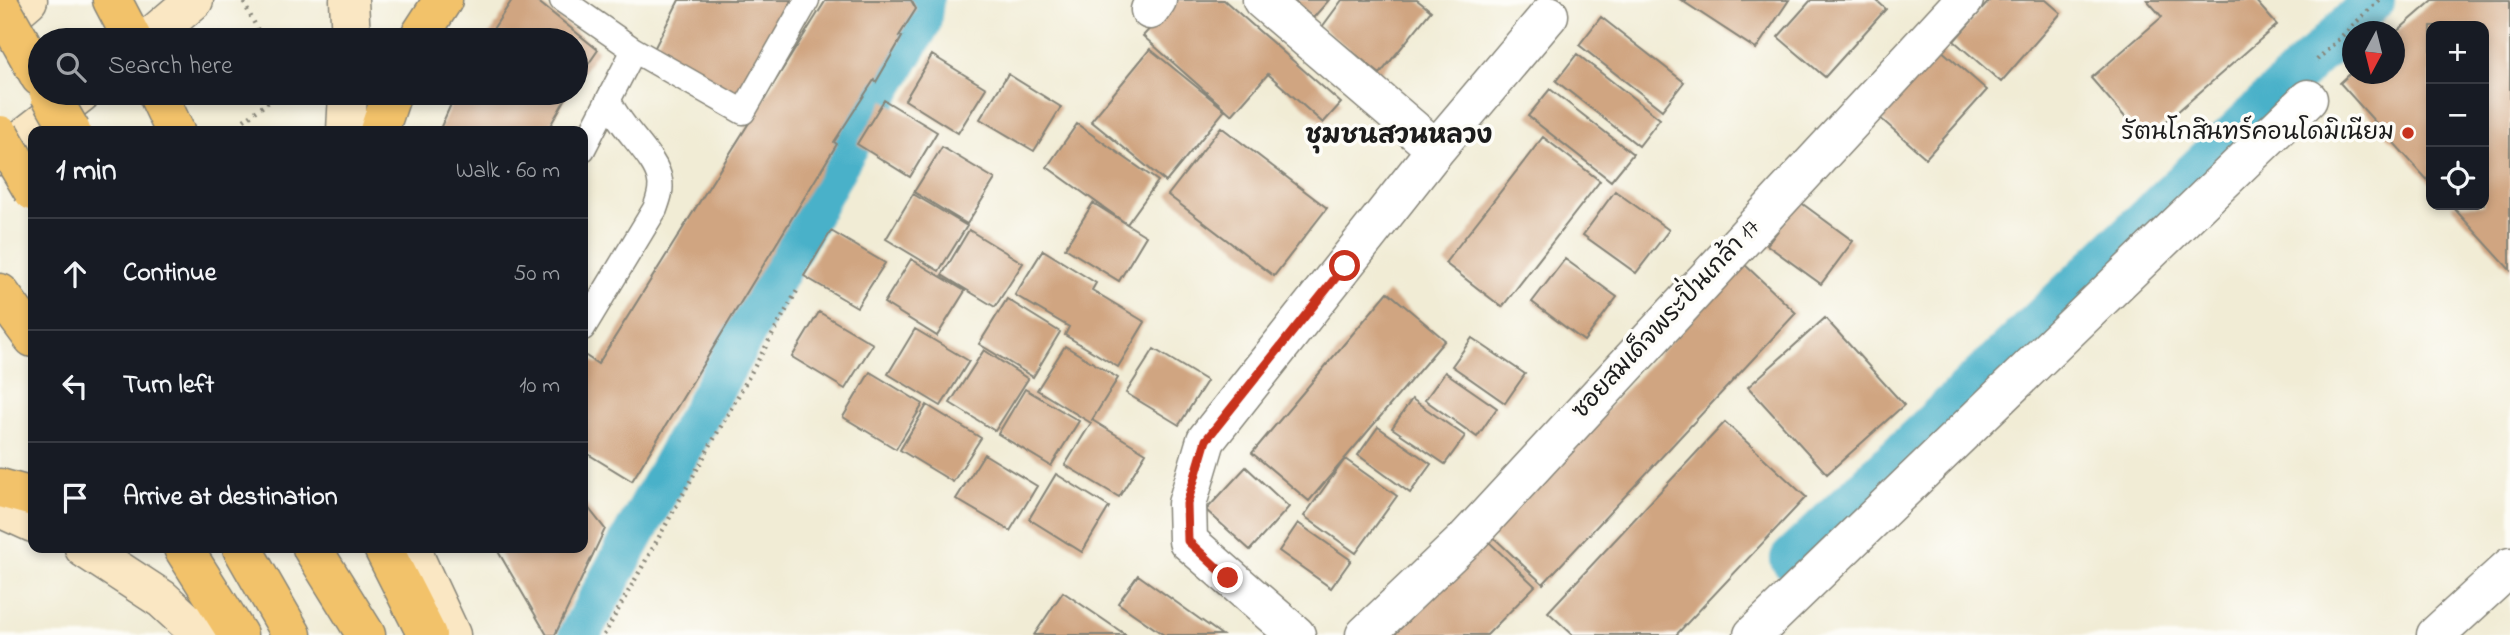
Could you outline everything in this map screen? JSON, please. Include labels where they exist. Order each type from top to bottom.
[{"type":"main road","points":[[0,24],[27,0]]},
{"type":"main road","points":[[112,0],[127,28]]},
{"type":"main road","points":[[161,28],[194,0]]},
{"type":"main road","points":[[349,0],[350,28]]},
{"type":"main road","points":[[425,28],[443,0]]},
{"type":"main road","points":[[0,6],[28,56]]},
{"type":"main road","points":[[56,105],[68,126]]},
{"type":"main road","points":[[39,126],[66,105]]},
{"type":"main road","points":[[162,105],[172,126]]},
{"type":"main road","points":[[346,126],[347,105]]},
{"type":"main road","points":[[381,126],[389,105]]},
{"type":"main road","points":[[0,156],[28,134]]},
{"type":"main road","points":[[0,135],[28,183]]},
{"type":"main road","points":[[0,293],[28,331]]},
{"type":"main road","points":[[0,488],[28,496]]},
{"type":"main road","points":[[0,509],[28,521]]},
{"type":"main road","points":[[92,553],[162,599],[208,624],[238,635]]},
{"type":"main road","points":[[185,553],[208,624]]},
{"type":"main road","points":[[245,553],[292,635]]},
{"type":"main road","points":[[315,553],[366,635]]},
{"type":"main road","points":[[386,553],[427,635]]},
{"type":"main road","points":[[414,553],[451,635]]},
{"type":"street","points":[[1262,0],[1436,149]]},
{"type":"street","name":"ซอยสมเด็จพระปิ่นเกล้า 17","points":[[1365,635],[1465,540],[1964,0]]},
{"type":"street","points":[[1296,635],[1188,541],[1187,504],[1206,440],[1436,149],[1549,15]]},
{"type":"street","points":[[1753,635],[2308,99]]},
{"type":"street","points":[[2436,635],[2510,567]]},
{"type":"lane","points":[[562,0],[634,50],[743,112],[807,0]]},
{"type":"lane","points":[[588,140],[634,50]]},
{"type":"lane","points":[[588,320],[655,209],[660,193],[660,179],[639,144],[614,114],[609,100]]},
{"type":"path","points":[[244,3],[257,28]]},
{"type":"path","points":[[244,120],[265,105]]},
{"type":"path","points":[[604,635],[797,289]]},
{"type":"building","points":[[512,0],[536,0],[571,28],[494,28]]},
{"type":"building","points":[[679,0],[792,0],[742,98],[653,51]]},
{"type":"building","points":[[826,0],[911,0],[916,9],[876,82],[874,80],[834,142],[837,144],[632,481],[588,454],[588,357],[598,364]]},
{"type":"building","points":[[1176,0],[1224,0],[1341,103],[1323,123],[1268,74],[1232,115],[1143,36]]},
{"type":"building","points":[[1293,0],[1329,0],[1313,18]]},
{"type":"building","points":[[1342,0],[1417,0],[1431,11],[1380,74],[1322,27]]},
{"type":"building","points":[[1681,0],[1789,0],[1756,49]]},
{"type":"building","points":[[1811,0],[1876,0],[1886,9],[1825,77],[1778,37]]},
{"type":"building","points":[[1990,0],[2046,0],[2061,13],[2001,82],[1954,41]]},
{"type":"building","points":[[2147,0],[2255,0],[2277,25],[2145,140],[2091,78],[2162,17]]},
{"type":"building","name":"รัตนโกสินทร์คอนโดมิเนียม","points":[[2433,0],[2510,0],[2510,270],[2456,210],[2489,210],[2489,21],[2426,21],[2426,178],[2340,83],[2405,84],[2405,24]]},
{"type":"building","points":[[1601,17],[1684,82],[1662,110],[1579,45]]},
{"type":"building","points":[[588,42],[598,50],[588,65]]},
{"type":"building","points":[[1150,49],[1225,110],[1166,182],[1091,121]]},
{"type":"building","points":[[1940,49],[1987,90],[1926,158],[1879,117]]},
{"type":"building","points":[[1577,54],[1660,119],[1639,146],[1556,81]]},
{"type":"building","points":[[932,55],[986,88],[958,133],[905,100]]},
{"type":"building","points":[[1008,74],[1061,107],[1034,151],[980,119]]},
{"type":"building","points":[[1550,89],[1633,154],[1611,181],[1528,116]]},
{"type":"building","points":[[884,100],[937,132],[910,177],[857,144]]},
{"type":"building","points":[[451,105],[562,105],[550,126],[441,126]]},
{"type":"building","points":[[1077,124],[1158,181],[1127,224],[1047,167]]},
{"type":"building","points":[[1221,127],[1327,208],[1274,276],[1168,195]]},
{"type":"building","points":[[1543,137],[1600,181],[1502,307],[1445,263]]},
{"type":"building","points":[[942,147],[995,179],[967,224],[914,192]]},
{"type":"building","points":[[1615,191],[1669,230],[1636,273],[1583,235]]},
{"type":"building","points":[[913,194],[967,226],[939,271],[886,239]]},
{"type":"building","points":[[1800,202],[1853,241],[1821,284],[1767,245]]},
{"type":"building","points":[[1093,203],[1146,236],[1119,281],[1065,248]]},
{"type":"building","points":[[969,230],[1023,263],[995,307],[942,275]]},
{"type":"building","points":[[831,231],[885,263],[857,307],[804,276]]},
{"type":"building","points":[[1043,250],[1096,283],[1092,290],[1145,322],[1118,367],[1065,335],[1069,327],[1015,295]]},
{"type":"building","points":[[911,259],[965,291],[937,336],[884,303]]},
{"type":"building","points":[[1565,259],[1617,297],[1584,341],[1532,302]]},
{"type":"building","points":[[1743,263],[1796,313],[1543,584],[1491,535]]},
{"type":"building","points":[[1388,292],[1445,340],[1309,501],[1252,453]]},
{"type":"building","points":[[1007,299],[1060,332],[1033,377],[979,344]]},
{"type":"building","points":[[819,312],[873,344],[845,389],[792,357]]},
{"type":"building","points":[[1825,318],[1904,405],[1827,474],[1748,387]]},
{"type":"building","points":[[915,329],[969,361],[941,406],[888,374]]},
{"type":"building","points":[[1472,338],[1525,374],[1505,403],[1452,366]]},
{"type":"building","points":[[1065,346],[1118,378],[1092,420],[1146,453],[1119,497],[1065,465],[1091,423],[1037,390]]},
{"type":"building","points":[[1154,349],[1207,381],[1179,425],[1126,393]]},
{"type":"building","points":[[984,350],[1028,379],[995,431],[950,403]]},
{"type":"building","points":[[870,372],[923,404],[896,449],[843,417]]},
{"type":"building","points":[[1445,372],[1497,408],[1477,437],[1425,400]]},
{"type":"building","points":[[1025,389],[1079,421],[1051,466],[998,434]]},
{"type":"building","points":[[1412,399],[1465,436],[1445,464],[1392,428]]},
{"type":"building","points":[[927,405],[981,438],[953,482],[900,450]]},
{"type":"building","points":[[1725,422],[1806,497],[1676,635],[1573,635],[1548,612]]},
{"type":"building","points":[[1378,427],[1431,464],[1410,493],[1358,455]]},
{"type":"building","points":[[984,454],[1037,486],[1010,531],[956,499]]},
{"type":"building","points":[[1345,459],[1397,496],[1356,553],[1304,516]]},
{"type":"building","points":[[1246,467],[1289,507],[1250,550],[1206,510]]},
{"type":"building","points":[[1056,474],[1109,507],[1082,552],[1029,519]]},
{"type":"building","points":[[588,507],[605,529],[555,635],[547,635],[499,553],[588,553]]},
{"type":"building","points":[[1298,523],[1351,560],[1331,588],[1279,551]]},
{"type":"building","points":[[1487,540],[1535,586],[1487,635],[1394,635]]},
{"type":"building","points":[[1138,575],[1222,635],[1164,635],[1118,603]]},
{"type":"building","points":[[1063,592],[1126,635],[1034,635]]},
{"type":"waterway","points":[[579,635],[839,161],[920,23],[923,0]]},
{"type":"waterway","points":[[1791,559],[2374,0]]},
{"type":"place","name":"รัตนโกสินทร์คอนโดมิเนียม","points":[[2408,133]]},
{"type":"district","name":"ชุมชนสวนหลวง","points":[[1399,137]]},
{"type":"route","points":[[1228,578],[1188,541],[1187,504],[1206,440],[1345,266]]}]
